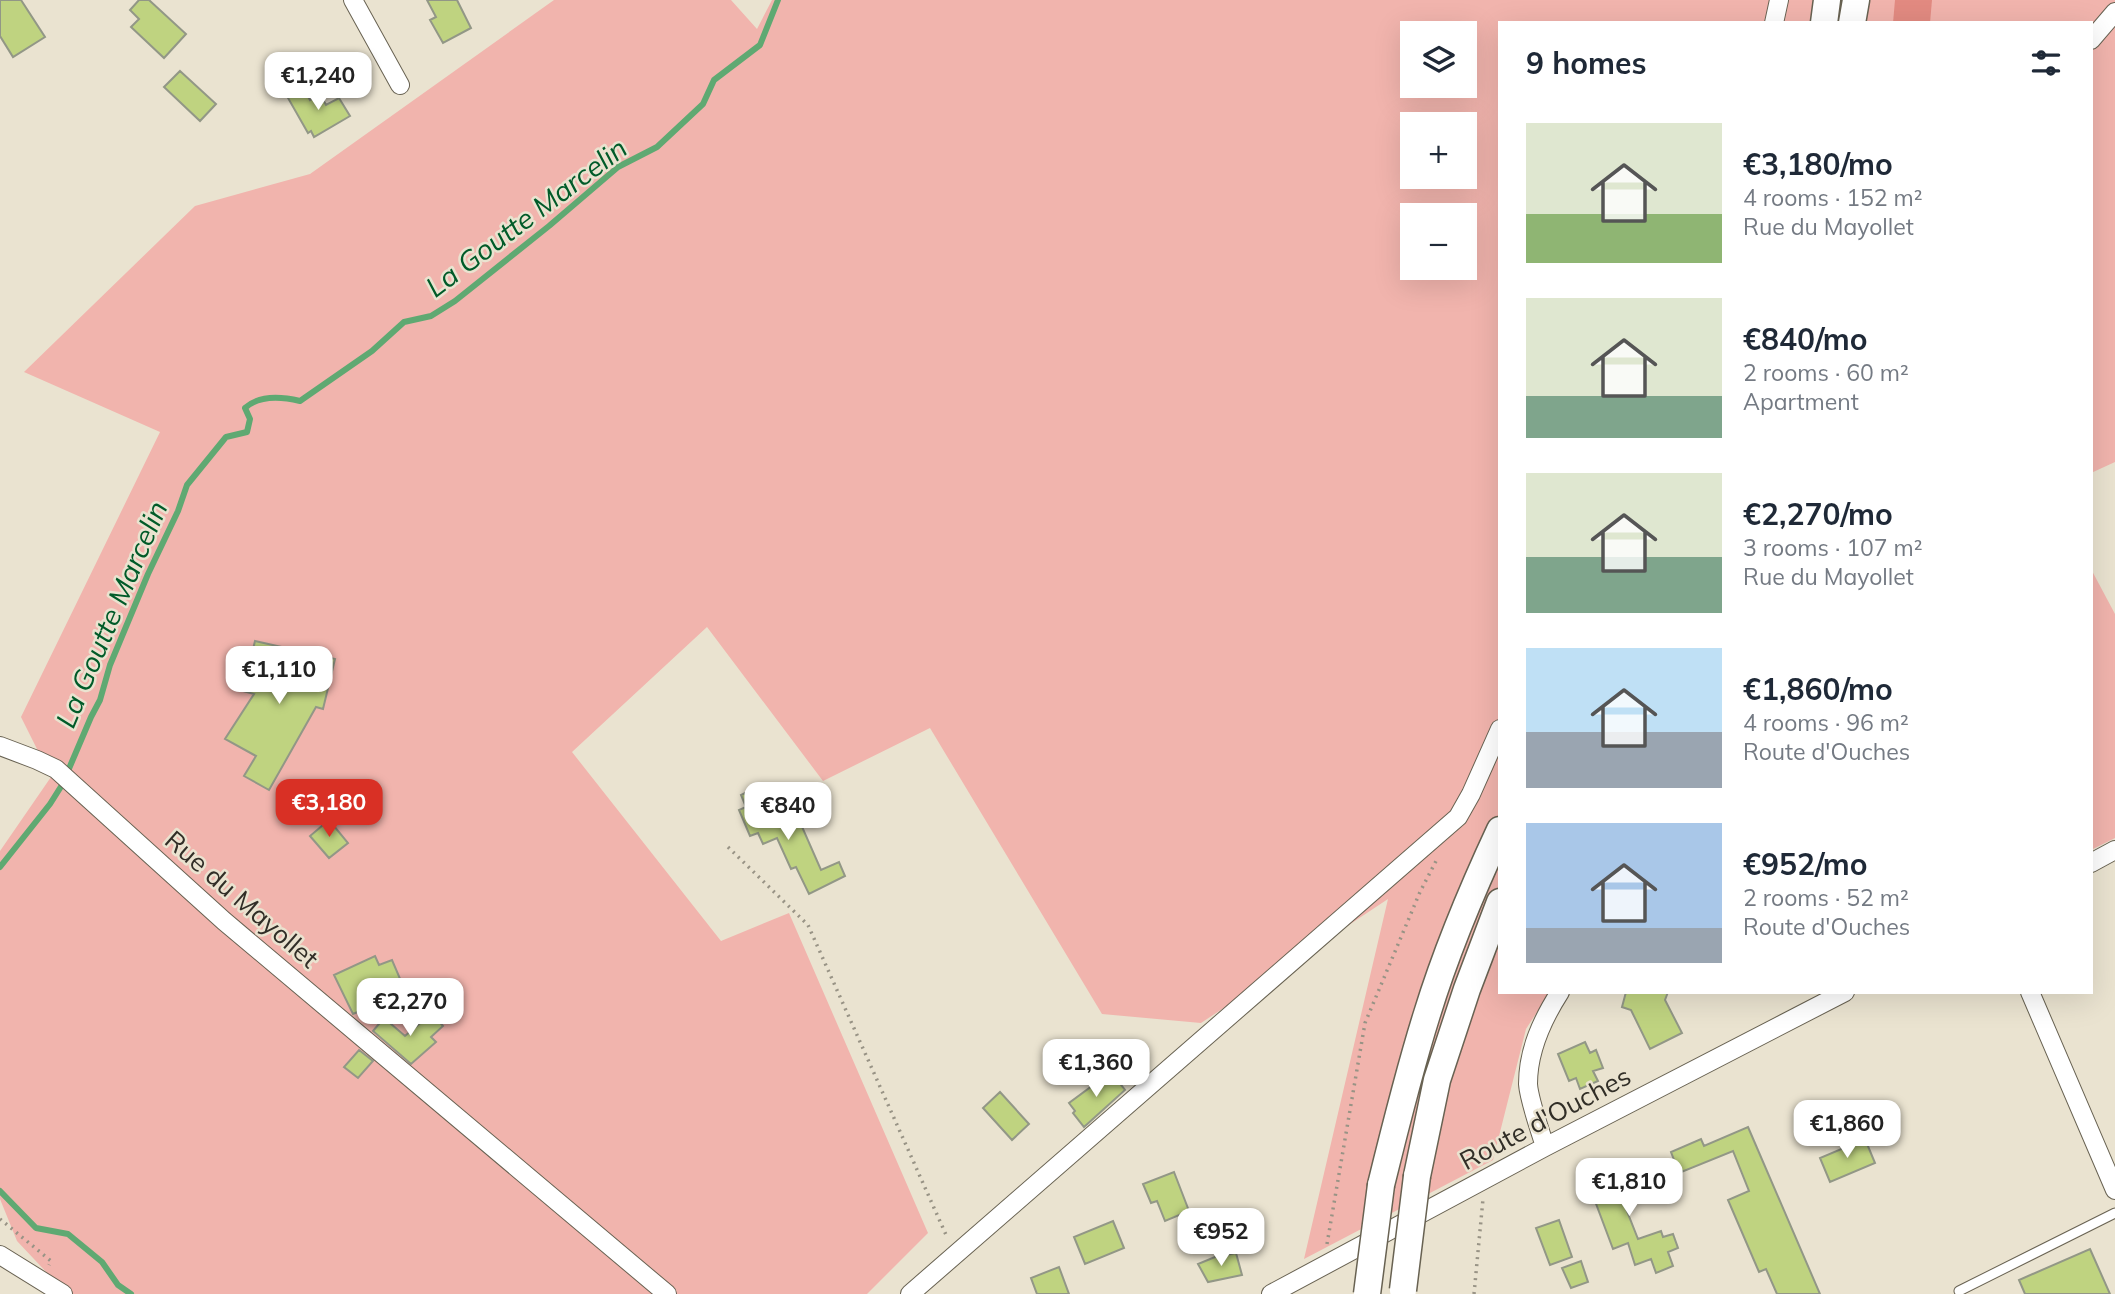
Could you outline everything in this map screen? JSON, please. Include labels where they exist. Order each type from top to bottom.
[{"type":"main road","points":[[1824,21],[1827,0]]},
{"type":"main road","points":[[1852,21],[1856,0]]},
{"type":"main road","points":[[1367,1294],[1381,1185],[1406,1086],[1427,1013],[1452,942],[1498,835]]},
{"type":"main road","points":[[1402,1292],[1417,1176],[1437,1080],[1498,907]]},
{"type":"street","points":[[353,0],[400,85]]},
{"type":"street","points":[[1774,21],[1779,0]]},
{"type":"street","points":[[2093,38],[2115,12]]},
{"type":"street","points":[[910,1294],[1458,817],[1498,733]]},
{"type":"street","name":"Rue du Mayollet","points":[[0,746],[52,767],[224,921],[667,1294]]},
{"type":"street","points":[[2093,862],[2115,850]]},
{"type":"street","points":[[1545,1147],[1528,1085],[1533,1043],[1559,994]]},
{"type":"street","name":"Route d'Ouches","points":[[1271,1294],[1545,1147],[1841,994]]},
{"type":"street","points":[[2031,994],[2114,1187]]},
{"type":"street","points":[[1,1258],[63,1294]]},
{"type":"lane","points":[[1959,1291],[2115,1213]]},
{"type":"path","points":[[728,848],[808,925],[955,1255]]},
{"type":"path","points":[[1323,1267],[1365,1023],[1436,860]]},
{"type":"path","points":[[1474,1294],[1484,1180]]},
{"type":"path","points":[[0,1219],[51,1261],[41,1279]]},
{"type":"shaded area","points":[[554,0],[731,0],[757,29],[772,0],[2115,0],[2115,462],[2093,472],[2093,21],[1498,21],[1498,994],[1549,994],[1526,1029],[1493,1160],[1304,1259],[1388,899],[1201,1023],[1102,1014],[930,728],[823,781],[707,627],[572,752],[721,941],[789,913],[928,1233],[867,1294],[67,1294],[17,1241],[0,1199],[0,851],[51,777],[21,717],[160,432],[24,372],[195,206],[310,174]]},
{"type":"shaded area","points":[[1895,0],[1932,0],[1930,21],[1893,21]]},
{"type":"shaded area","points":[[2093,573],[2115,614],[2115,838],[2093,849]]},
{"type":"building","points":[[0,0],[21,0],[45,37],[13,57],[0,36]]},
{"type":"building","points":[[139,0],[149,0],[186,34],[164,58],[131,27],[139,19],[130,10]]},
{"type":"building","points":[[427,0],[457,0],[471,28],[443,43],[430,20],[436,17]]},
{"type":"building","points":[[180,71],[216,104],[200,121],[164,87]]},
{"type":"building","points":[[304,89],[310,100],[320,94],[326,105],[339,98],[350,116],[314,137],[311,131],[308,133],[288,98]]},
{"type":"building","points":[[255,641],[335,659],[323,709],[316,707],[269,790],[244,776],[256,756],[225,739],[254,694],[243,691]]},
{"type":"building","points":[[755,788],[766,814],[772,811],[774,815],[781,811],[784,818],[796,813],[821,870],[839,862],[845,876],[809,894],[796,867],[791,869],[777,838],[763,844],[758,833],[750,836],[739,810],[746,807],[741,795]]},
{"type":"building","points":[[329,820],[348,843],[329,858],[310,836]]},
{"type":"building","points":[[375,956],[379,965],[392,960],[404,988],[392,994],[393,997],[353,1014],[334,975]]},
{"type":"building","points":[[1625,994],[1667,994],[1665,1000],[1682,1033],[1650,1049],[1631,1010],[1622,1007]]},
{"type":"building","points":[[432,1013],[443,1026],[431,1037],[436,1042],[411,1064],[373,1031],[384,1018],[405,1036]]},
{"type":"building","points":[[1585,1042],[1590,1053],[1596,1050],[1603,1068],[1593,1071],[1598,1081],[1580,1089],[1576,1078],[1569,1081],[1558,1054]]},
{"type":"building","points":[[359,1050],[373,1061],[358,1078],[344,1067]]},
{"type":"building","points":[[1111,1072],[1125,1090],[1084,1127],[1069,1103]]},
{"type":"building","points":[[1000,1092],[1029,1124],[1012,1140],[983,1108]]},
{"type":"building","points":[[1748,1127],[1820,1294],[1777,1294],[1766,1269],[1759,1272],[1728,1200],[1749,1191],[1733,1151],[1679,1173],[1671,1152],[1701,1139],[1704,1146]]},
{"type":"building","points":[[1865,1139],[1875,1163],[1830,1182],[1820,1158]]},
{"type":"building","points":[[1639,1168],[1650,1197],[1625,1206],[1638,1239],[1661,1231],[1663,1237],[1673,1234],[1678,1248],[1668,1252],[1673,1266],[1656,1273],[1651,1259],[1635,1265],[1628,1243],[1613,1249],[1586,1177],[1601,1172],[1604,1180]]},
{"type":"building","points":[[1174,1172],[1189,1211],[1165,1221],[1157,1201],[1151,1203],[1143,1184]]},
{"type":"building","points":[[1559,1220],[1572,1257],[1550,1265],[1536,1228]]},
{"type":"building","points":[[1113,1221],[1124,1248],[1085,1264],[1074,1237]]},
{"type":"building","points":[[2090,1249],[2110,1294],[2025,1294],[2019,1280]]},
{"type":"building","points":[[1236,1253],[1242,1275],[1208,1282],[1198,1264]]},
{"type":"building","points":[[1581,1261],[1588,1282],[1571,1288],[1562,1268]]},
{"type":"building","points":[[1059,1267],[1069,1294],[1037,1294],[1031,1278]]},
{"type":"waterway","name":"La Goutte Marcelin","points":[[0,867],[62,785],[100,700],[110,665],[187,485],[226,437],[247,432],[250,419],[245,408],[264,399],[300,401],[372,351],[404,322],[431,316],[455,301],[618,167],[657,147],[703,104],[714,80],[760,45],[778,0]]},
{"type":"waterway","name":"La Goutte Marcelin","points":[[0,1191],[36,1228],[68,1234],[102,1262],[118,1285],[131,1294]]}]
